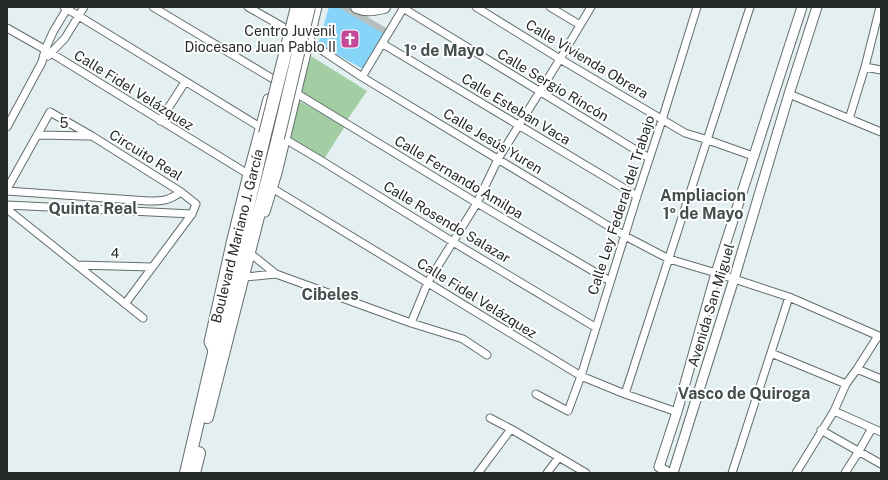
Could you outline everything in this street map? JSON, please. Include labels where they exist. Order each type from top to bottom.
[{"type":"main road","name":"Boulevard Mariano J. García","points":[[186,473],[263,130],[297,7]]},
{"type":"main road","name":"Boulevard Mariano J. García","points":[[194,473],[236,301],[281,139],[309,7]]},
{"type":"main road","points":[[357,7],[364,10],[384,7]]},
{"type":"street","points":[[48,52],[65,38],[84,7]]},
{"type":"street","points":[[153,7],[273,79]]},
{"type":"street","name":"Calle Jesús Yuren","points":[[248,7],[308,41],[362,77],[625,236],[669,259],[789,297],[880,337]]},
{"type":"street","points":[[214,352],[209,342],[232,239],[248,174],[263,130],[273,79],[292,7]]},
{"type":"street","points":[[236,301],[245,277],[272,188],[281,139],[296,93],[317,7]]},
{"type":"street","name":"Calle Vivienda Obrera","points":[[476,7],[685,133],[753,156]]},
{"type":"street","points":[[550,7],[580,25]]},
{"type":"street","points":[[411,323],[428,282],[477,203],[498,159],[560,59],[590,7]]},
{"type":"street","name":"Calle Ley Federal del Trabajo","points":[[536,394],[568,411],[581,376],[595,327],[697,7]]},
{"type":"street","points":[[625,394],[750,7]]},
{"type":"street","name":"Avenida San Miguel","points":[[669,473],[659,467],[677,412],[716,273],[802,7]]},
{"type":"street","name":"Avenida San Miguel","points":[[673,473],[817,7]]},
{"type":"street","points":[[849,119],[878,29],[880,7]]},
{"type":"street","points":[[7,127],[48,52],[53,32],[67,8],[263,130]]},
{"type":"street","points":[[362,77],[404,8]]},
{"type":"street","name":"Calle Sergio Rincón","points":[[404,8],[649,158]]},
{"type":"street","name":"Calle Fidel Velázquez","points":[[7,28],[248,174]]},
{"type":"street","name":"Calle Esteban Vaca","points":[[383,44],[637,196]]},
{"type":"street","points":[[865,67],[881,70]]},
{"type":"street","points":[[160,121],[185,82]]},
{"type":"street","name":"Calle Fernando Amilpa","points":[[296,93],[477,203],[610,281]]},
{"type":"street","points":[[790,94],[881,132]]},
{"type":"street","name":"Circuito Real","points":[[7,190],[50,112],[92,136],[181,192],[196,204],[192,214]]},
{"type":"street","name":"5","points":[[36,135],[92,136]]},
{"type":"street","name":"Calle Rosendo Salazar","points":[[281,139],[322,161],[595,327]]},
{"type":"street","name":"Calle Fidel Velázquez","points":[[272,188],[581,376],[625,394],[677,412]]},
{"type":"street","points":[[7,190],[148,202],[163,201],[174,197],[181,192]]},
{"type":"street","points":[[90,209],[91,197]]},
{"type":"street","points":[[7,205],[192,214]]},
{"type":"street","points":[[7,209],[142,318]]},
{"type":"street","points":[[125,304],[192,214]]},
{"type":"street","points":[[251,254],[276,274],[411,323],[463,339],[487,356]]},
{"type":"street","name":"4","points":[[77,265],[152,267]]},
{"type":"street","points":[[245,277],[276,274]]},
{"type":"street","points":[[732,473],[789,297]]},
{"type":"street","points":[[796,473],[834,411],[846,384],[880,337]]},
{"type":"street","points":[[771,353],[846,384]]},
{"type":"street","points":[[857,369],[881,379]]},
{"type":"street","points":[[834,411],[881,432]]},
{"type":"street","points":[[490,418],[586,473]]},
{"type":"street","points":[[845,473],[859,452],[872,428]]},
{"type":"street","points":[[478,473],[511,429]]},
{"type":"street","points":[[821,430],[881,464]]},
{"type":"street","points":[[547,473],[559,457]]},
{"type":"green space","points":[[311,56],[367,91],[347,120],[301,93]]},
{"type":"green space","points":[[299,101],[345,126],[324,159],[289,138]]},
{"type":"building","name":"Centro Juvenil Diocesano Juan Pablo II","points":[[329,7],[338,7],[384,34],[363,69],[318,44]]},
{"type":"place","name":"Centro Juvenil Diocesano Juan Pablo II","points":[[350,39]]},
{"type":"district","name":"1º de Mayo","points":[[444,50]]},
{"type":"district","name":"Ampliacion 1º de Mayo","points":[[703,204]]},
{"type":"district","name":"Quinta Real","points":[[93,208]]},
{"type":"district","name":"Cibeles","points":[[330,294]]},
{"type":"district","name":"Vasco de Quiroga","points":[[744,393]]}]
